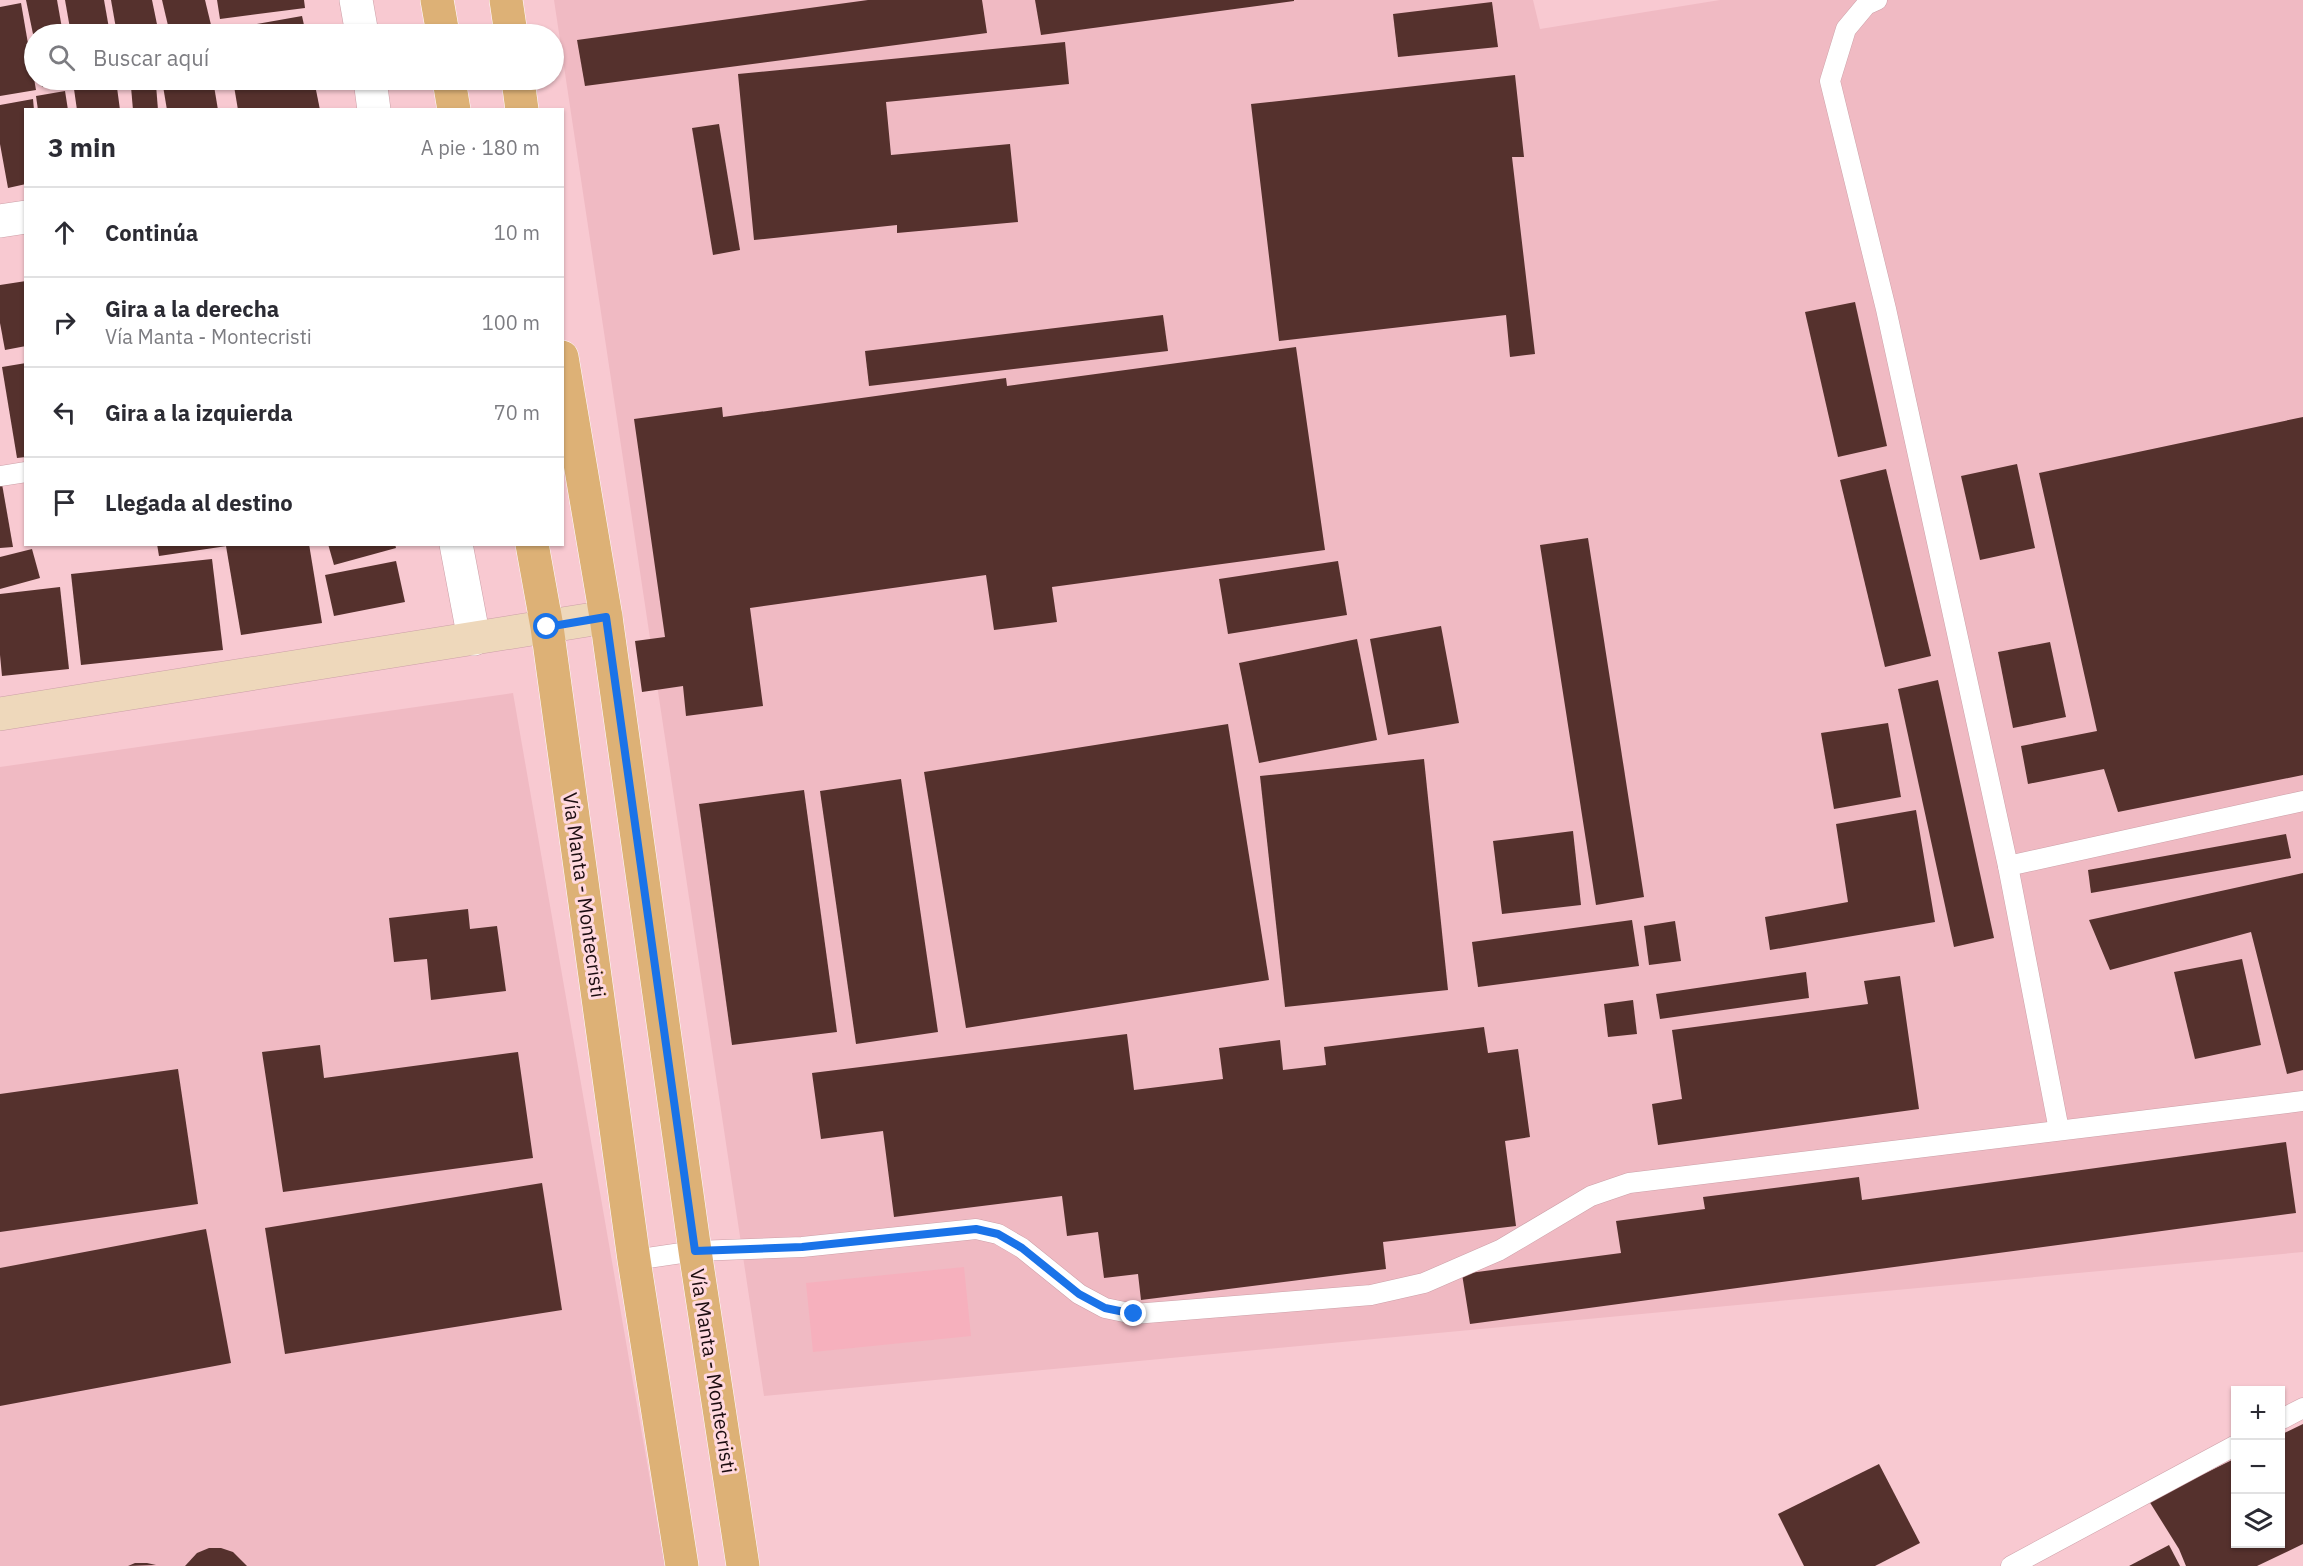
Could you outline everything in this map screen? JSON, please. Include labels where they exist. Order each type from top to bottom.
[{"type":"main road","points":[[437,0],[441,24]]},
{"type":"main road","points":[[506,0],[510,24]]},
{"type":"main road","points":[[451,90],[454,108]]},
{"type":"main road","points":[[519,90],[522,108]]},
{"type":"main road","name":"Vía Manta - Montecristi","points":[[564,369],[606,617],[695,1251],[743,1566]]},
{"type":"main road","name":"Vía Manta - Montecristi","points":[[532,546],[547,627],[634,1260],[682,1566]]},
{"type":"street","points":[[357,0],[361,24]]},
{"type":"street","points":[[371,90],[374,108]]},
{"type":"street","points":[[0,221],[24,217]]},
{"type":"street","points":[[456,546],[474,639]]},
{"type":"street","points":[[0,714],[606,617]]},
{"type":"lane","points":[[1877,0],[1866,5],[1846,29],[1830,81],[1886,309],[2008,866],[2059,1130]]},
{"type":"lane","points":[[0,476],[24,472]]},
{"type":"lane","points":[[2008,866],[2303,801]]},
{"type":"lane","points":[[634,1260],[695,1251],[802,1247],[976,1229],[998,1234],[1022,1248],[1079,1294],[1105,1308],[1134,1314],[1359,1296],[1424,1283],[1500,1250],[1591,1196],[1629,1183],[2303,1101]]},
{"type":"lane","points":[[2285,1417],[2303,1408]]},
{"type":"lane","points":[[2011,1566],[2231,1447]]},
{"type":"shaded area","points":[[554,0],[1533,0],[1540,29],[1720,0],[2303,0],[2303,1252],[764,1396],[564,66],[564,24],[558,24]]},
{"type":"shaded area","points":[[513,693],[665,1566],[0,1566],[0,767]]},
{"type":"shaded area","points":[[964,1267],[971,1336],[813,1352],[806,1283]]},
{"type":"building","points":[[26,0],[57,0],[61,24],[31,24]]},
{"type":"building","points":[[65,0],[104,0],[108,24],[69,24]]},
{"type":"building","points":[[111,0],[152,0],[157,24],[115,24]]},
{"type":"building","points":[[162,0],[205,0],[211,24],[168,24]]},
{"type":"building","points":[[217,0],[304,0],[305,8],[220,19]]},
{"type":"building","points":[[868,0],[982,0],[987,33],[585,86],[577,40]]},
{"type":"building","points":[[1035,0],[1294,0],[1294,1],[1041,35]]},
{"type":"building","points":[[1492,2],[1498,47],[1398,57],[1393,14]]},
{"type":"building","points":[[21,3],[25,24],[24,90],[36,90],[0,96],[0,7]]},
{"type":"building","points":[[302,16],[304,24],[257,24]]},
{"type":"building","points":[[1065,42],[1069,84],[886,102],[891,155],[1010,144],[1018,222],[897,233],[897,225],[754,240],[738,74]]},
{"type":"building","points":[[1515,75],[1524,157],[1512,157],[1535,354],[1510,357],[1506,315],[1279,341],[1251,104]]},
{"type":"building","points":[[74,90],[117,90],[120,108],[77,108]]},
{"type":"building","points":[[131,90],[156,90],[158,108],[133,108]]},
{"type":"building","points":[[164,90],[215,90],[218,108],[167,108]]},
{"type":"building","points":[[235,90],[316,90],[320,108],[238,108]]},
{"type":"building","points":[[65,91],[68,108],[38,108],[36,96]]},
{"type":"building","points":[[33,99],[34,108],[24,108],[24,184],[8,188],[0,144],[0,105]]},
{"type":"building","points":[[719,124],[740,250],[713,255],[692,128]]},
{"type":"building","points":[[24,281],[24,346],[5,350],[0,323],[0,285]]},
{"type":"building","points":[[1855,302],[1887,446],[1838,457],[1805,312]]},
{"type":"building","points":[[1163,315],[1168,351],[869,386],[865,351]]},
{"type":"building","points":[[1296,347],[1325,550],[1052,587],[1057,622],[994,630],[986,575],[750,608],[763,706],[686,716],[683,686],[642,692],[635,641],[665,637],[634,419],[722,407],[723,417],[1006,378],[1007,386]]},
{"type":"building","points":[[24,363],[24,457],[17,458],[2,367]]},
{"type":"building","points":[[2303,417],[2303,775],[2118,812],[2104,769],[2028,784],[2021,746],[2097,731],[2039,473]]},
{"type":"building","points":[[2017,464],[2035,548],[1980,560],[1961,476]]},
{"type":"building","points":[[1886,469],[1931,656],[1885,667],[1840,480]]},
{"type":"building","points":[[2,484],[13,547],[0,548],[0,485]]},
{"type":"building","points":[[1588,538],[1644,897],[1596,905],[1540,545]]},
{"type":"building","points":[[157,546],[227,546],[159,556]]},
{"type":"building","points":[[226,546],[309,546],[322,623],[241,635]]},
{"type":"building","points":[[329,546],[396,546],[396,548],[334,565]]},
{"type":"building","points":[[32,549],[40,578],[0,589],[0,557]]},
{"type":"building","points":[[212,559],[223,650],[81,665],[71,574]]},
{"type":"building","points":[[396,561],[405,602],[334,616],[325,575]]},
{"type":"building","points":[[1338,561],[1347,615],[1228,634],[1219,579]]},
{"type":"building","points":[[60,587],[69,669],[2,676],[0,594]]},
{"type":"building","points":[[1441,626],[1459,723],[1388,735],[1370,639]]},
{"type":"building","points":[[1357,639],[1377,740],[1259,763],[1239,663]]},
{"type":"building","points":[[2050,642],[2066,717],[2013,728],[1998,652]]},
{"type":"building","points":[[1938,680],[1994,938],[1954,947],[1898,689]]},
{"type":"building","points":[[1888,723],[1901,797],[1834,809],[1821,733]]},
{"type":"building","points":[[1228,724],[1269,980],[966,1028],[924,772]]},
{"type":"building","points":[[1424,759],[1448,990],[1285,1007],[1260,776]]},
{"type":"building","points":[[901,779],[938,1032],[856,1044],[820,791]]},
{"type":"building","points":[[804,790],[837,1032],[732,1045],[699,804]]},
{"type":"building","points":[[1916,810],[1935,922],[1770,950],[1765,917],[1848,902],[1836,824]]},
{"type":"building","points":[[1573,831],[1581,905],[1502,914],[1493,841]]},
{"type":"building","points":[[2286,834],[2291,858],[2091,893],[2088,870]]},
{"type":"building","points":[[2303,873],[2303,1070],[2287,1074],[2251,932],[2110,970],[2089,920]]},
{"type":"building","points":[[468,909],[470,929],[497,926],[506,991],[431,1000],[427,959],[394,962],[389,918]]},
{"type":"building","points":[[1632,920],[1639,966],[1478,987],[1472,942]]},
{"type":"building","points":[[1675,921],[1681,961],[1649,965],[1644,926]]},
{"type":"building","points":[[2242,959],[2261,1045],[2195,1059],[2174,972]]},
{"type":"building","points":[[1806,972],[1809,998],[1660,1019],[1656,994]]},
{"type":"building","points":[[1900,976],[1919,1109],[1658,1145],[1652,1104],[1682,1099],[1672,1030],[1868,1004],[1864,981]]},
{"type":"building","points":[[1633,1000],[1637,1034],[1608,1037],[1604,1004]]},
{"type":"building","points":[[1484,1027],[1488,1053],[1518,1049],[1530,1137],[1505,1141],[1516,1226],[1383,1242],[1386,1269],[1141,1300],[1138,1274],[1104,1278],[1098,1232],[1067,1236],[1062,1196],[894,1217],[883,1131],[821,1139],[812,1073],[1127,1034],[1134,1090],[1223,1079],[1219,1048],[1280,1040],[1283,1070],[1326,1065],[1324,1047]]},
{"type":"building","points":[[320,1045],[324,1078],[518,1052],[533,1158],[283,1192],[262,1052]]},
{"type":"building","points":[[178,1069],[198,1204],[0,1232],[0,1094]]},
{"type":"building","points":[[2286,1142],[2296,1213],[1470,1324],[1462,1274],[1621,1253],[1616,1221],[1705,1209],[1703,1197],[1859,1177],[1862,1200]]},
{"type":"building","points":[[542,1183],[562,1310],[285,1354],[265,1228]]},
{"type":"building","points":[[206,1229],[231,1363],[0,1406],[0,1268]]},
{"type":"building","points":[[2303,1424],[2303,1544],[2257,1566],[2186,1566],[2179,1549],[2149,1501],[2231,1460],[2231,1548],[2285,1548],[2285,1433]]},
{"type":"building","points":[[1879,1464],[1920,1543],[1875,1566],[1804,1566],[1778,1514]]},
{"type":"building","points":[[2169,1545],[2180,1566],[2129,1566]]},
{"type":"building","points":[[209,1548],[221,1548],[233,1552],[247,1566],[185,1566],[197,1553]]},
{"type":"building","points":[[135,1563],[147,1563],[156,1565],[128,1566]]},
{"type":"route","points":[[547,627],[606,617],[695,1251],[802,1247],[976,1229],[998,1234],[1022,1248],[1079,1294],[1105,1308],[1134,1314]]}]
